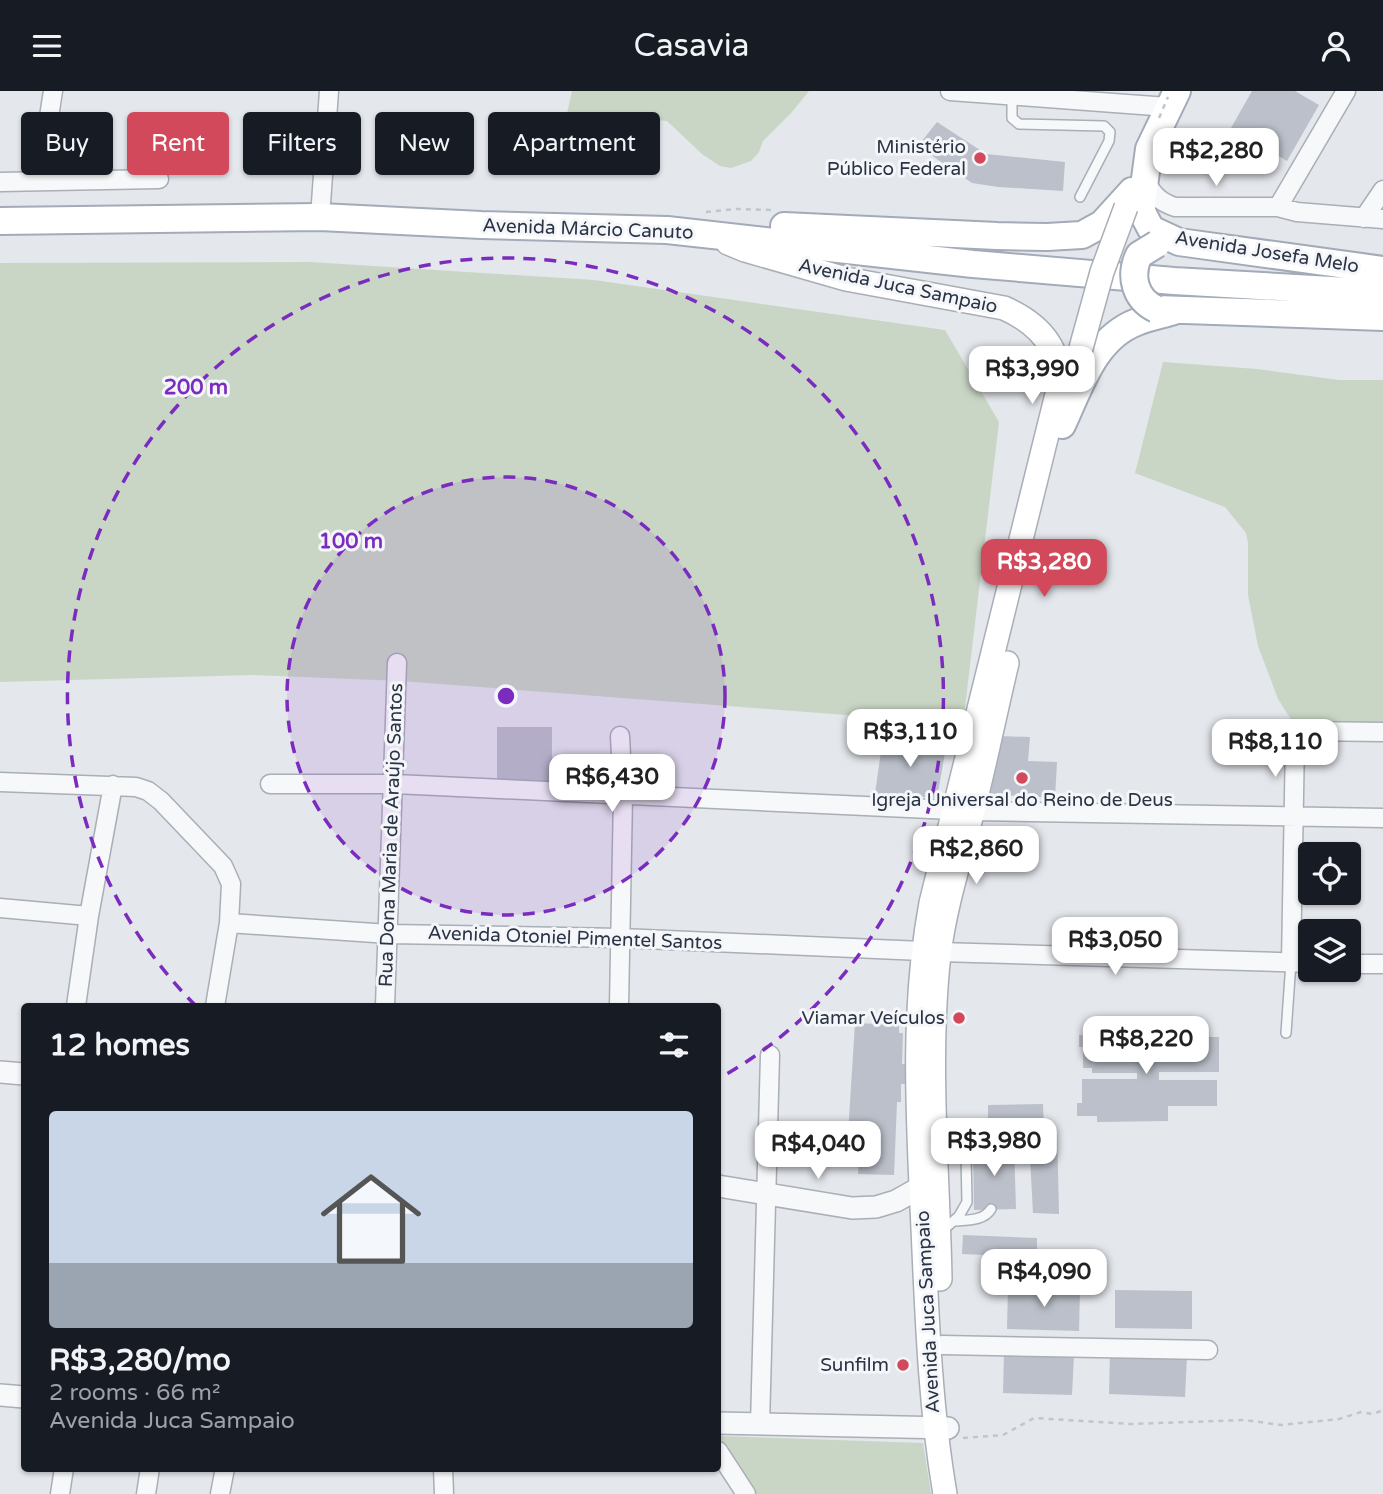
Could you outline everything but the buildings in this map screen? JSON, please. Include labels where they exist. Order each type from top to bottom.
[{"type":"main road","name":"Avenida Josefa Melo","points":[[1168,103],[1134,193],[1142,201],[1145,221],[1168,243],[1383,270]]},
{"type":"main road","points":[[667,229],[754,225],[997,236],[1082,235],[1102,224],[1134,193]]},
{"type":"main road","name":"Avenida Juca Sampaio","points":[[945,1494],[942,1345],[947,1227],[936,1126],[931,903],[964,811],[1102,272],[1134,193]]},
{"type":"main road","name":"Avenida Márcio Canuto","points":[[0,221],[320,217],[481,225],[667,229],[960,262],[1174,281]]},
{"type":"main road","name":"Avenida Juca Sampaio","points":[[702,232],[745,250],[846,279],[1004,308],[1023,316],[1037,327],[1051,348],[1060,372],[1059,386],[964,811]]},
{"type":"main road","points":[[1168,243],[1151,246],[1139,255],[1135,268],[1136,288],[1146,304],[1165,310],[1383,317]]},
{"type":"main road","name":"Avenida Josefa Melo","points":[[1174,281],[1383,293]]},
{"type":"main road","points":[[1062,425],[1096,355],[1109,339],[1137,321],[1165,310]]},
{"type":"main road","name":"Avenida Juca Sampaio","points":[[931,952],[918,1057],[921,1187],[944,1433],[958,1494]]},
{"type":"street","points":[[39,181],[53,91]]},
{"type":"street","points":[[320,217],[329,91]]},
{"type":"street","points":[[950,91],[1168,103]]},
{"type":"street","points":[[1278,208],[1346,91]]},
{"type":"street","points":[[0,181],[159,179]]},
{"type":"street","points":[[1364,218],[1383,190]]},
{"type":"street","points":[[1134,193],[1153,194],[1163,203],[1175,207],[1278,208],[1383,219]]},
{"type":"street","name":"Rua Dona Maria de Araújo Santos","points":[[385,1003],[395,784],[397,663]]},
{"type":"street","points":[[1291,963],[1295,740],[1303,731],[1383,732]]},
{"type":"street","points":[[619,1003],[623,796],[620,736]]},
{"type":"street","points":[[0,782],[136,787],[148,791],[161,801],[223,866],[231,884],[229,923],[216,1003]]},
{"type":"street","points":[[270,784],[395,784],[964,811],[1383,818]]},
{"type":"street","points":[[76,1003],[113,785]]},
{"type":"street","points":[[0,908],[89,916]]},
{"type":"street","name":"Avenida Otoniel Pimentel Santos","points":[[229,923],[388,934],[621,937],[931,952],[1298,963]]},
{"type":"street","points":[[1361,964],[1383,964]]},
{"type":"street","points":[[760,1425],[770,1055]]},
{"type":"street","points":[[0,1072],[21,1074]]},
{"type":"street","points":[[721,1186],[852,1208],[876,1207],[896,1201],[921,1187]]},
{"type":"street","name":"Avenida Juca Sampaio","points":[[942,1345],[1208,1350]]},
{"type":"street","points":[[0,1395],[21,1397]]},
{"type":"street","points":[[721,1423],[944,1433]]},
{"type":"street","points":[[721,1456],[746,1494]]},
{"type":"street","points":[[60,1494],[63,1472]]},
{"type":"street","points":[[146,1494],[149,1472]]},
{"type":"street","points":[[220,1494],[224,1472]]},
{"type":"street","points":[[443,1472],[444,1494]]},
{"type":"lane","points":[[1012,95],[1012,118],[1019,124],[1104,126],[1110,132],[1109,141],[1080,197]]},
{"type":"lane","points":[[1286,1033],[1291,963]]},
{"type":"lane","points":[[936,1126],[958,1140],[966,1155],[967,1192],[963,1210],[947,1227]]},
{"type":"lane","points":[[958,1140],[975,1139],[986,1146]]},
{"type":"lane","points":[[947,1227],[988,1215],[990,1209]]},
{"type":"path","points":[[944,1433],[969,1436],[1003,1434],[1034,1418],[1131,1424],[1245,1420],[1281,1425],[1339,1419],[1361,1412],[1383,1410]]},
{"type":"green space","points":[[572,91],[809,91],[763,141],[759,152],[751,161],[731,168],[720,166],[702,154],[667,121],[660,120],[660,112],[567,112]]},
{"type":"green space","points":[[311,262],[594,280],[945,330],[999,422],[963,724],[401,681],[252,675],[0,682],[0,263]]},
{"type":"green space","points":[[1163,362],[1257,369],[1339,380],[1383,380],[1383,730],[1292,721],[1278,699],[1258,646],[1248,595],[1246,533],[1225,507],[1135,473]]},
{"type":"green space","points":[[721,1436],[923,1443],[931,1494],[744,1494],[721,1462]]},
{"type":"place","name":"Ministério Público Federal","points":[[980,158]]},
{"type":"place","name":"Igreja Universal do Reino de Deus","points":[[1022,778]]},
{"type":"place","name":"Viamar Veículos","points":[[959,1018]]},
{"type":"place","name":"Sunfilm","points":[[903,1365]]}]
